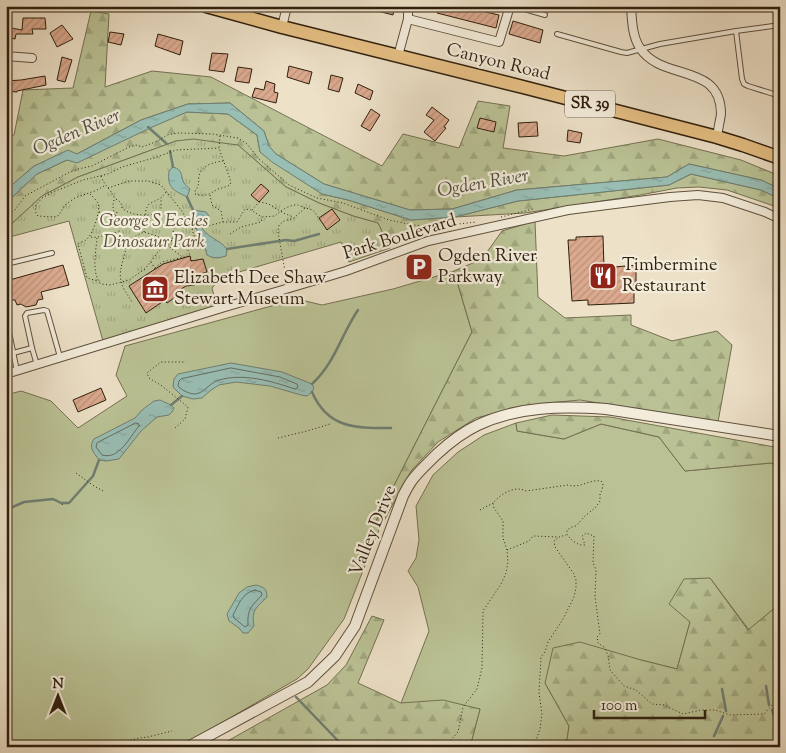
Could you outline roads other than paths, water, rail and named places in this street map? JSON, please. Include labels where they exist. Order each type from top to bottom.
[{"type":"main road","name":"Canyon Road","points":[[206,6],[717,137],[780,158]]},
{"type":"street","points":[[282,27],[287,6]]},
{"type":"street","points":[[398,56],[408,19],[408,6]]},
{"type":"street","points":[[408,19],[499,42],[510,6]]},
{"type":"street","points":[[631,6],[632,27],[637,42],[640,49],[649,59],[660,65],[704,80],[712,86],[718,96],[721,116],[717,137]]},
{"type":"street","points":[[6,56],[32,58]]},
{"type":"street","name":"Park Boulevard","points":[[6,374],[346,271],[428,241],[568,210],[698,195],[723,198],[780,219]]},
{"type":"street","name":"Valley Drive","points":[[188,747],[308,682],[335,656],[355,626],[403,496],[425,466],[450,443],[476,425],[508,413],[543,408],[578,407],[606,409],[780,436]]},
{"type":"lane","points":[[514,6],[544,15]]},
{"type":"lane","points":[[556,34],[627,53],[660,44],[780,25]]},
{"type":"lane","points":[[736,31],[744,84],[780,96]]},
{"type":"lane","points":[[6,264],[52,253]]},
{"type":"lane","points":[[36,365],[25,316],[27,313],[47,311],[60,358]]},
{"type":"lane","points":[[6,316],[17,370]]},
{"type":"lane","points":[[13,353],[32,348]]},
{"type":"water","name":"Ogden River","points":[[230,103],[264,131],[269,146],[276,154],[324,184],[410,210],[452,209],[517,190],[667,177],[689,164],[761,180],[780,189],[780,199],[761,190],[691,174],[669,185],[518,201],[455,217],[411,220],[348,200],[322,194],[272,162],[260,152],[257,135],[228,114],[187,112],[77,163],[67,160],[37,174],[6,203],[6,190],[34,166],[68,150],[77,154],[141,120],[188,104]]},
{"type":"water","points":[[173,167],[180,172],[184,183],[190,189],[187,197],[170,185],[169,171]]},
{"type":"water","points":[[193,210],[206,212],[209,216],[207,222],[201,226],[206,233],[227,249],[226,256],[216,258],[207,255],[205,248],[196,235],[197,230]]},
{"type":"water","points":[[231,363],[282,372],[312,384],[314,388],[307,396],[270,386],[236,382],[219,385],[202,398],[193,399],[182,396],[173,387],[174,379],[178,374]]},
{"type":"water","points":[[160,400],[174,408],[169,415],[157,417],[141,431],[119,459],[99,460],[92,447],[94,439],[135,418],[154,401]]},
{"type":"water","points":[[256,585],[264,589],[267,597],[255,610],[253,616],[254,626],[248,633],[243,633],[229,621],[227,614],[239,593],[247,587]]},
{"type":"waterway","points":[[148,127],[167,144]]},
{"type":"waterway","points":[[170,151],[173,167]]},
{"type":"waterway","points":[[187,197],[193,210]]},
{"type":"waterway","points":[[227,249],[286,240],[294,241],[319,234]]},
{"type":"waterway","points":[[312,384],[327,367],[358,310]]},
{"type":"waterway","points":[[312,392],[326,413],[335,420],[344,424],[366,428],[391,428]]},
{"type":"waterway","points":[[171,405],[182,396]]},
{"type":"waterway","points":[[6,510],[24,502],[53,499],[61,503],[69,503],[93,476],[99,460]]},
{"type":"waterway","points":[[766,686],[769,705]]},
{"type":"waterway","points":[[722,689],[726,711]]},
{"type":"waterway","points":[[296,697],[344,747]]},
{"type":"waterway","points":[[772,710],[779,728]]},
{"type":"waterway","points":[[714,736],[723,716]]},
{"type":"place","name":"Ogden River Parkway","points":[[419,267]]},
{"type":"place","name":"Timbermine Restaurant","points":[[603,276]]},
{"type":"place","name":"Elizabeth Dee Shaw Stewart Museum","points":[[155,289]]},
{"type":"park label","name":"George S Eccles Dinosaur Park","points":[[154,232]]}]
